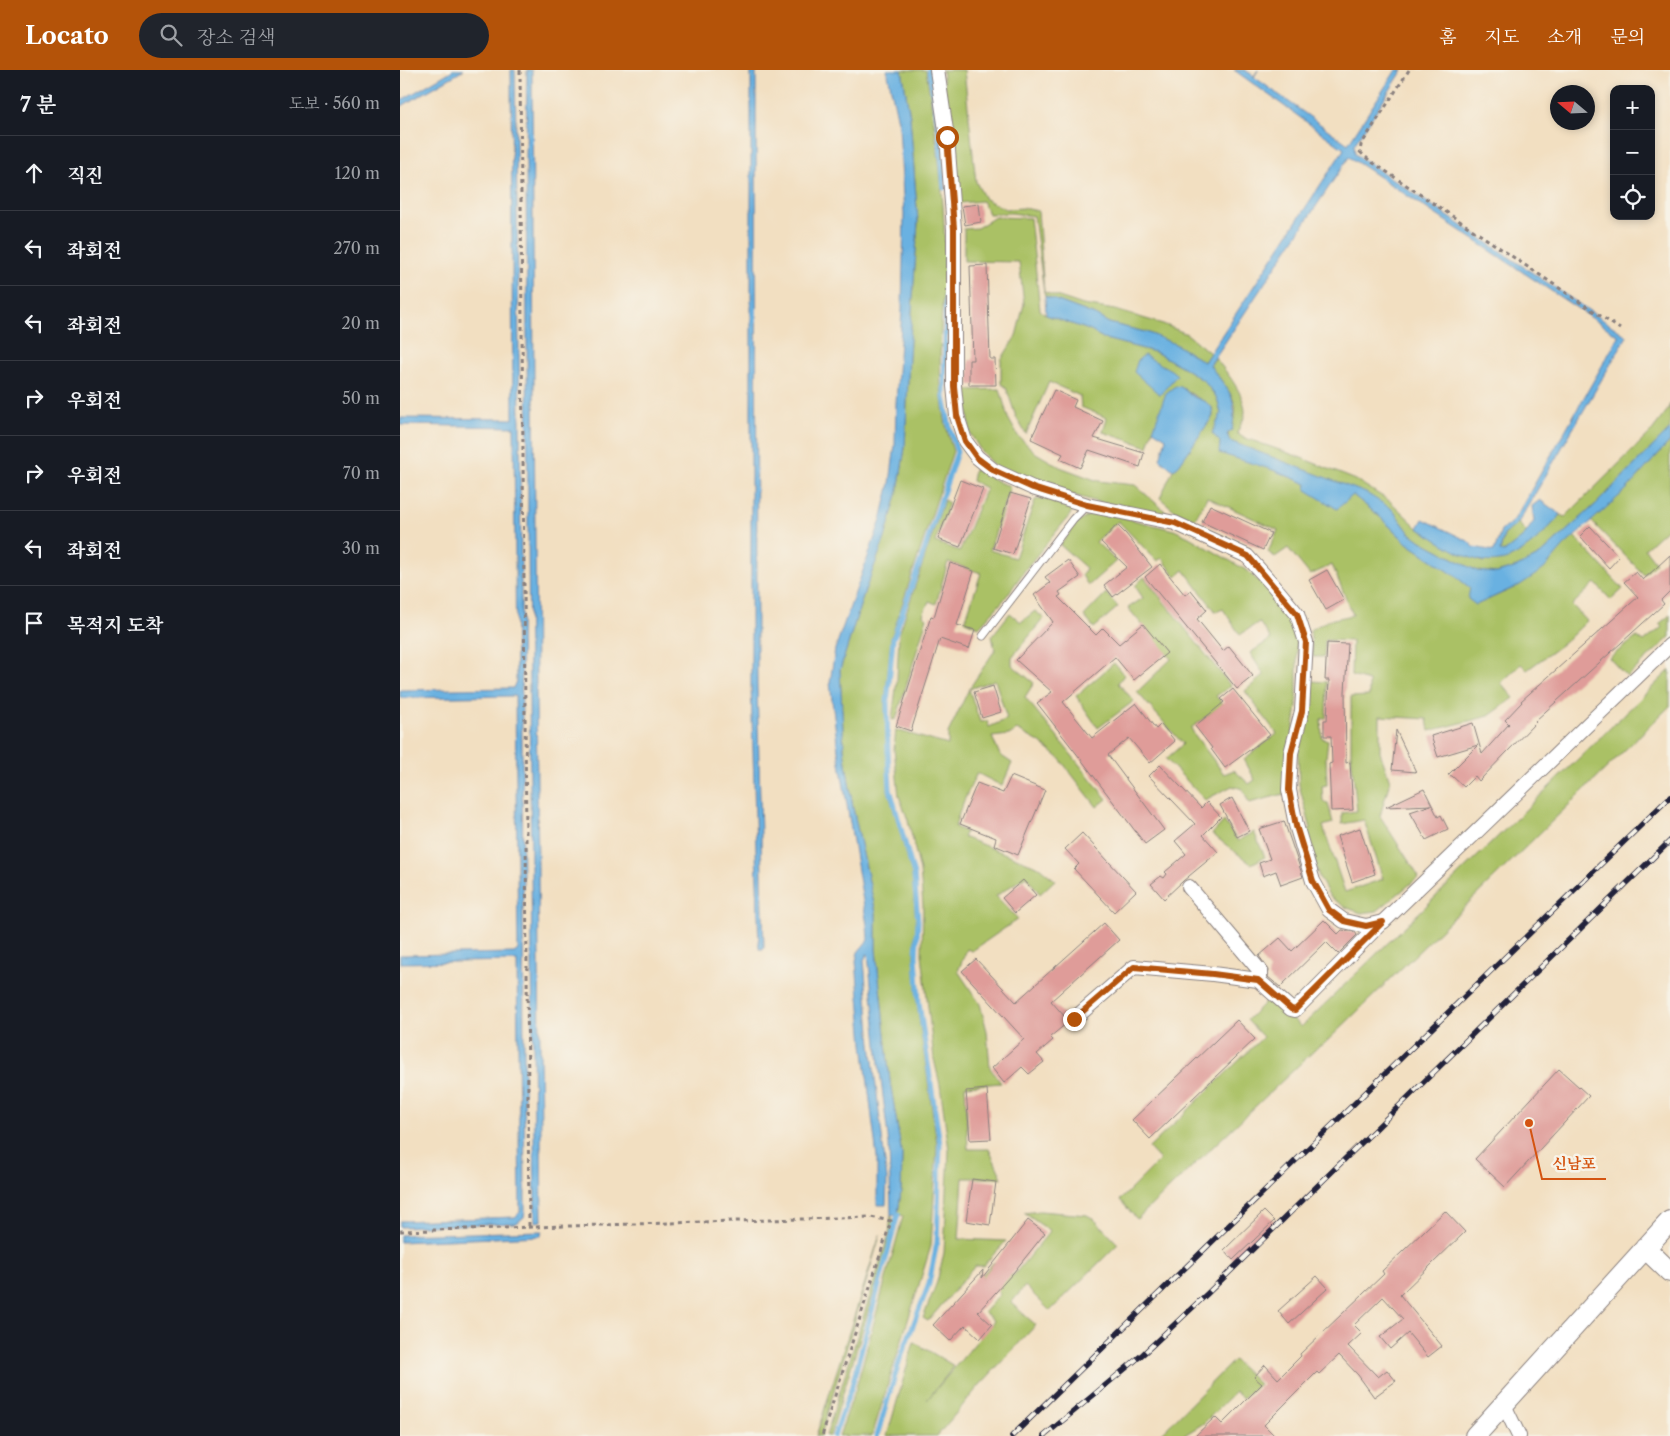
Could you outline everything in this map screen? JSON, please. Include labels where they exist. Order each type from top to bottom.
[{"type":"main road","points":[[1475,1436],[1670,1221]]},
{"type":"main road","points":[[1645,1248],[1670,1272]]},
{"type":"street","points":[[937,70],[947,137],[954,229],[954,386],[957,416],[965,441],[977,458],[993,470],[1033,488],[1087,505],[1175,523],[1248,556],[1297,614],[1306,642],[1302,711],[1291,753],[1289,790],[1296,826],[1313,881],[1329,910],[1344,921],[1366,926],[1383,922]]},
{"type":"street","points":[[1074,1019],[1134,967],[1258,980],[1291,1009],[1295,1010],[1383,922],[1670,645]]},
{"type":"street","points":[[1190,887],[1261,972],[1258,980]]},
{"type":"street","points":[[1504,1405],[1518,1436]]},
{"type":"lane","points":[[983,636],[1073,518],[1087,505]]},
{"type":"path","points":[[520,70],[529,1226]]},
{"type":"path","points":[[1409,70],[1361,145],[1360,152],[1369,160],[1620,330]]},
{"type":"path","points":[[400,1231],[870,1217],[891,1221],[822,1436]]},
{"type":"green space","points":[[902,70],[926,70],[935,128],[945,252],[940,367],[946,423],[953,451],[891,638],[885,704],[888,790],[912,875],[916,922],[914,957],[917,1004],[937,1144],[931,1246],[872,1436],[839,1436],[856,1388],[903,1216],[898,1214],[902,1155],[890,1081],[876,950],[876,913],[853,808],[844,750],[840,670],[864,593],[885,538],[898,491],[905,448],[918,222],[910,117]]},
{"type":"green space","points":[[942,70],[964,70],[976,182],[985,199],[1006,209],[1024,208],[1038,211],[1044,292],[1034,216],[1011,213],[989,214],[982,201],[960,203]]},
{"type":"green space","points":[[995,217],[1030,218],[1040,310],[1046,315],[1089,330],[1105,339],[1155,352],[1204,381],[1217,398],[1221,414],[1212,433],[1273,470],[1307,484],[1353,495],[1407,543],[1470,588],[1476,605],[1520,585],[1574,536],[1623,589],[1611,600],[1595,583],[1572,605],[1587,621],[1564,643],[1527,670],[1521,664],[1501,683],[1514,698],[1489,716],[1429,731],[1427,719],[1380,716],[1380,752],[1390,781],[1380,816],[1419,877],[1377,911],[1361,913],[1345,907],[1330,897],[1319,877],[1305,831],[1311,829],[1299,785],[1298,752],[1307,714],[1311,681],[1327,682],[1326,718],[1321,719],[1322,738],[1328,740],[1326,758],[1327,785],[1322,786],[1323,802],[1328,803],[1333,823],[1323,826],[1345,892],[1383,879],[1364,820],[1342,824],[1342,813],[1357,811],[1351,754],[1351,697],[1369,696],[1369,681],[1351,676],[1352,641],[1325,640],[1324,657],[1313,657],[1310,630],[1329,620],[1353,615],[1332,565],[1310,575],[1288,548],[1275,557],[1268,552],[1278,530],[1207,497],[1192,525],[1160,498],[1173,470],[1179,465],[1213,416],[1212,407],[1181,387],[1153,430],[1148,447],[1103,432],[1107,418],[1081,407],[1080,396],[1049,382],[1026,434],[1016,417],[1006,387],[1001,384],[1001,360],[1016,336],[1024,304],[1019,262],[964,261],[964,229],[977,228]]},
{"type":"green space","points":[[1044,292],[1083,305],[1115,310],[1163,324],[1187,334],[1210,353],[1204,362],[1177,345],[1149,333],[1109,323],[1095,315],[1045,296]]},
{"type":"green space","points":[[1215,358],[1236,386],[1244,403],[1244,418],[1237,433],[1242,437],[1294,455],[1356,480],[1391,502],[1418,528],[1447,546],[1483,562],[1533,543],[1561,515],[1565,517],[1650,433],[1667,411],[1670,404],[1670,429],[1596,504],[1540,555],[1517,567],[1497,573],[1477,571],[1421,541],[1409,532],[1392,509],[1229,441],[1229,430],[1235,415],[1234,402],[1210,366]]},
{"type":"green space","points":[[1000,389],[1008,418],[1018,436],[1036,453],[1060,467],[1098,481],[1135,485],[1172,517],[1101,503],[1052,489],[994,466],[981,451],[970,433],[966,390]]},
{"type":"green space","points":[[1670,441],[1670,526],[1645,549],[1656,563],[1644,575],[1591,521],[1627,489]]},
{"type":"green space","points":[[974,469],[1010,486],[990,550],[1015,558],[1035,500],[1047,498],[1073,507],[1070,515],[1028,566],[1003,601],[979,627],[965,621],[981,573],[948,562],[936,604],[929,601],[923,615],[927,618],[896,719],[892,720],[897,680],[899,634],[944,500],[949,503],[935,542],[960,551],[986,488],[972,481]]},
{"type":"green space","points":[[1092,513],[1116,516],[1174,530],[1189,537],[1246,570],[1270,591],[1297,629],[1297,706],[1284,794],[1249,803],[1243,789],[1232,786],[1205,800],[1166,759],[1183,744],[1137,692],[1171,659],[1128,608],[1143,598],[1135,586],[1144,577],[1231,686],[1216,696],[1223,704],[1191,728],[1224,774],[1234,770],[1249,784],[1255,780],[1244,759],[1277,734],[1245,691],[1264,675],[1250,653],[1271,639],[1259,622],[1240,635],[1223,609],[1216,612],[1184,570],[1176,577],[1162,558],[1157,561],[1118,521],[1096,542],[1116,561],[1088,586],[1082,575],[1086,568],[1060,545],[1076,524]]},
{"type":"green space","points":[[1518,523],[1527,532],[1518,542],[1500,552],[1504,535]]},
{"type":"green space","points":[[1106,593],[1118,607],[1094,628],[1084,616]]},
{"type":"green space","points":[[1035,611],[1044,618],[1012,657],[1012,665],[1034,683],[1025,697],[1107,799],[1097,807],[1059,758],[1039,742],[1017,730],[1009,735],[992,737],[1000,755],[1012,763],[1002,786],[977,773],[959,813],[955,827],[966,832],[963,837],[1039,867],[1055,880],[1040,894],[1026,876],[996,896],[1018,919],[972,951],[967,949],[958,971],[980,1004],[987,1031],[990,1068],[1001,1083],[965,1086],[968,1149],[989,1149],[1002,1178],[963,1178],[959,1239],[1006,1241],[983,1266],[975,1266],[928,1321],[923,1318],[937,1282],[944,1253],[949,1150],[940,1085],[934,1059],[922,954],[923,905],[920,871],[908,820],[899,796],[894,749],[896,730],[948,745],[948,733],[969,689],[995,650],[992,636],[1010,613],[1021,622]],"holes":[[[995,680],[1007,719],[989,727],[987,721],[980,722],[969,689]]]},
{"type":"green space","points":[[1670,615],[1670,637],[1627,677],[1609,658],[1637,637],[1644,642],[1662,627],[1659,624]]},
{"type":"green space","points":[[1114,663],[1124,675],[1118,683],[1134,701],[1098,728],[1076,696]]},
{"type":"green space","points":[[1670,670],[1670,706],[1322,1046],[1320,1045],[1137,1219],[1120,1200],[1160,1160],[1149,1148],[1263,1037],[1247,1020],[1270,997],[1301,1027]]},
{"type":"green space","points":[[1224,821],[1238,841],[1254,832],[1265,857],[1251,864],[1212,834]]},
{"type":"green space","points":[[1040,1211],[1087,1215],[1094,1219],[1118,1244],[1050,1311],[1025,1286],[1011,1303],[1036,1325],[979,1386],[937,1436],[887,1436],[914,1342],[954,1366],[927,1400],[994,1321],[984,1312],[1000,1294],[981,1276],[994,1262],[1013,1276],[1050,1231],[1024,1213]]},
{"type":"green space","points":[[891,1216],[894,1221],[892,1233],[830,1436],[826,1436],[889,1234]]},
{"type":"green space","points":[[880,1235],[821,1436],[816,1436]]},
{"type":"green space","points":[[1234,1360],[1259,1384],[1243,1398],[1235,1392],[1204,1423],[1183,1436],[1159,1436]]},
{"type":"water","points":[[453,70],[464,70],[400,107],[400,101]]},
{"type":"water","points":[[511,70],[515,70],[520,423],[525,1211],[524,1217],[517,1223],[400,1227],[400,1221],[515,1217],[520,1212],[517,961],[400,963],[400,955],[514,953],[518,950],[515,696],[400,698],[400,690],[513,688],[516,681],[514,427],[400,425],[400,418],[513,419]]},
{"type":"water","points":[[527,70],[532,70],[542,1221],[535,1222],[529,692]]},
{"type":"water","points":[[751,70],[756,70],[757,685],[764,949],[759,949],[751,686]]},
{"type":"water","points":[[887,70],[902,70],[910,117],[918,222],[905,448],[898,491],[885,538],[864,593],[840,670],[844,750],[853,808],[876,913],[876,950],[890,1081],[902,1155],[898,1214],[891,1216],[889,1145],[867,954],[864,960],[871,1044],[887,1179],[886,1205],[877,1205],[877,1158],[863,1044],[856,961],[858,952],[868,940],[867,925],[838,751],[830,683],[835,649],[881,520],[890,483],[895,445],[902,310],[904,214],[899,126]]},
{"type":"water","points":[[1234,70],[1245,70],[1254,76],[1258,70],[1254,77],[1348,144],[1396,70],[1403,70],[1354,145],[1355,154],[1627,336],[1518,523],[1504,535],[1500,551],[1504,552],[1523,537],[1534,521],[1532,506],[1540,500],[1561,515],[1526,549],[1513,557],[1488,562],[1457,552],[1418,528],[1423,519],[1468,541],[1474,547],[1494,551],[1501,531],[1514,520],[1619,336],[1349,157],[1210,365],[1227,388],[1233,401],[1234,418],[1232,430],[1227,434],[1230,441],[1366,493],[1392,509],[1409,532],[1421,541],[1477,571],[1497,573],[1517,567],[1540,555],[1596,504],[1670,429],[1670,441],[1627,489],[1564,546],[1544,569],[1520,585],[1476,605],[1468,599],[1470,588],[1407,543],[1353,495],[1337,509],[1306,490],[1307,484],[1273,470],[1219,453],[1220,442],[1212,433],[1221,414],[1217,398],[1204,381],[1155,352],[1105,339],[1089,330],[1046,315],[1045,296],[1095,315],[1109,323],[1149,333],[1177,345],[1204,362],[1344,149]]},
{"type":"water","points":[[1144,355],[1177,375],[1160,395],[1134,372],[1138,360]]},
{"type":"water","points":[[1175,386],[1181,387],[1194,397],[1206,402],[1212,408],[1213,416],[1179,465],[1173,470],[1160,459],[1166,438],[1153,430],[1166,393]]},
{"type":"water","points":[[542,1231],[541,1236],[400,1242],[400,1235]]},
{"type":"building","points":[[979,204],[981,222],[965,225],[962,206]]},
{"type":"building","points":[[987,265],[990,359],[995,359],[996,385],[969,385],[969,360],[973,360],[970,266]]},
{"type":"building","points":[[1054,390],[1076,400],[1073,407],[1103,421],[1094,438],[1144,453],[1140,467],[1089,450],[1080,468],[1060,459],[1063,454],[1031,439]]},
{"type":"building","points":[[960,480],[983,489],[960,547],[938,539]]},
{"type":"building","points":[[1010,493],[1031,499],[1013,554],[993,548]]},
{"type":"building","points":[[1210,505],[1271,533],[1263,550],[1202,522]]},
{"type":"building","points":[[1117,525],[1152,567],[1113,597],[1104,585],[1127,567],[1101,542]]},
{"type":"building","points":[[1590,526],[1619,557],[1609,568],[1580,536]]},
{"type":"building","points":[[1670,555],[1670,591],[1661,600],[1664,604],[1535,721],[1479,781],[1475,776],[1464,787],[1452,776],[1448,775],[1478,745],[1438,757],[1431,736],[1473,723],[1482,754],[1509,724],[1505,720],[1521,701],[1638,597],[1624,582],[1636,572],[1643,580]]},
{"type":"building","points":[[1068,560],[1080,577],[1059,592],[1061,595],[1058,597],[1096,635],[1103,628],[1119,644],[1143,624],[1167,653],[1134,680],[1115,657],[1063,702],[1092,738],[1136,703],[1156,729],[1161,724],[1175,741],[1150,763],[1129,738],[1108,755],[1164,830],[1145,844],[1037,703],[1052,692],[1016,660],[1053,622],[1034,595],[1050,583],[1045,577]]},
{"type":"building","points":[[950,563],[974,571],[957,625],[975,630],[969,649],[940,639],[911,731],[896,726],[931,616],[934,617]]},
{"type":"building","points":[[1160,564],[1185,595],[1191,590],[1207,610],[1197,619],[1223,651],[1229,646],[1253,676],[1237,689],[1145,577]]},
{"type":"building","points":[[1327,570],[1344,600],[1326,610],[1309,580]]},
{"type":"building","points":[[1327,643],[1348,644],[1345,692],[1346,763],[1350,762],[1353,810],[1331,811],[1329,764],[1332,763],[1331,736],[1324,736],[1324,720],[1327,720],[1329,680],[1325,680]]},
{"type":"building","points":[[993,686],[1001,712],[982,718],[974,692]]},
{"type":"building","points":[[1233,689],[1270,735],[1225,768],[1195,726],[1224,702],[1221,699]]},
{"type":"building","points":[[1396,730],[1416,772],[1392,770]]},
{"type":"building","points":[[1160,765],[1201,808],[1207,802],[1221,817],[1203,835],[1218,852],[1164,899],[1151,884],[1161,876],[1164,878],[1167,874],[1165,872],[1186,854],[1175,841],[1195,824],[1149,776]]},
{"type":"building","points":[[1011,776],[1045,790],[1018,855],[994,845],[996,838],[960,824],[977,783],[1003,793]]},
{"type":"building","points":[[1424,789],[1438,817],[1441,815],[1448,829],[1426,840],[1410,812],[1431,805],[1386,807]]},
{"type":"building","points":[[1232,798],[1249,831],[1237,837],[1220,805]]},
{"type":"building","points":[[1284,821],[1303,877],[1281,885],[1276,871],[1263,876],[1259,863],[1270,859],[1259,829]]},
{"type":"building","points":[[1360,828],[1375,874],[1352,882],[1337,836]]},
{"type":"building","points":[[1082,833],[1136,891],[1114,912],[1074,869],[1079,864],[1065,849]]},
{"type":"building","points":[[1023,880],[1036,895],[1015,913],[1002,898]]},
{"type":"building","points":[[1324,920],[1338,934],[1342,930],[1355,932],[1357,935],[1338,954],[1326,942],[1280,987],[1268,977],[1269,970],[1259,956],[1280,938],[1292,951]]},
{"type":"building","points":[[1104,923],[1119,940],[1051,1001],[1066,1018],[1067,1023],[1050,1037],[1053,1040],[1037,1054],[1044,1062],[1029,1074],[1022,1067],[1004,1083],[992,1068],[1024,1039],[962,971],[976,959],[1016,1002]]},
{"type":"building","points":[[1237,1020],[1255,1039],[1150,1139],[1132,1120]]},
{"type":"building","points":[[1559,1069],[1589,1096],[1505,1187],[1475,1159]]},
{"type":"building","points":[[987,1089],[991,1139],[970,1140],[966,1091]]},
{"type":"building","points":[[972,1179],[996,1182],[990,1225],[966,1221]]},
{"type":"building","points":[[1264,1211],[1274,1221],[1233,1260],[1224,1250]]},
{"type":"building","points":[[1445,1211],[1465,1232],[1400,1295],[1442,1346],[1428,1357],[1408,1333],[1390,1349],[1380,1337],[1403,1319],[1383,1297],[1354,1325],[1362,1333],[1348,1346],[1378,1377],[1387,1370],[1396,1381],[1374,1397],[1358,1375],[1339,1355],[1319,1374],[1317,1372],[1264,1425],[1275,1436],[1195,1436],[1215,1417],[1222,1424],[1262,1384],[1254,1377],[1265,1365],[1278,1379],[1301,1356],[1300,1354],[1384,1274],[1382,1271]]},
{"type":"building","points":[[1028,1220],[1045,1233],[978,1312],[992,1325],[980,1339],[965,1325],[950,1341],[933,1325],[983,1270],[982,1278]]},
{"type":"building","points":[[1317,1276],[1328,1288],[1289,1324],[1278,1311]]},
{"type":"waterway","points":[[929,70],[939,128],[944,188]]},
{"type":"waterway","points":[[877,1436],[900,1359],[929,1284],[937,1242],[940,1144],[919,1003],[916,956],[918,921],[914,875],[890,789],[887,704],[893,639],[957,452],[950,429],[944,397],[947,251]]},
{"type":"waterway","points":[[834,1436],[851,1389],[898,1214]]},
{"type":"railway","points":[[1012,1436],[1670,797]]},
{"type":"railway","points":[[1044,1436],[1143,1354],[1208,1293],[1670,841]]},
{"type":"place","name":"신남포","points":[[1529,1123]]},
{"type":"route","points":[[947,137],[954,229],[954,386],[957,416],[965,441],[977,458],[993,470],[1033,488],[1087,505],[1175,523],[1248,556],[1297,614],[1306,642],[1302,711],[1291,753],[1289,790],[1296,826],[1313,881],[1329,910],[1344,921],[1366,926],[1383,922],[1295,1010],[1291,1009],[1258,980],[1134,967],[1074,1019]]}]
